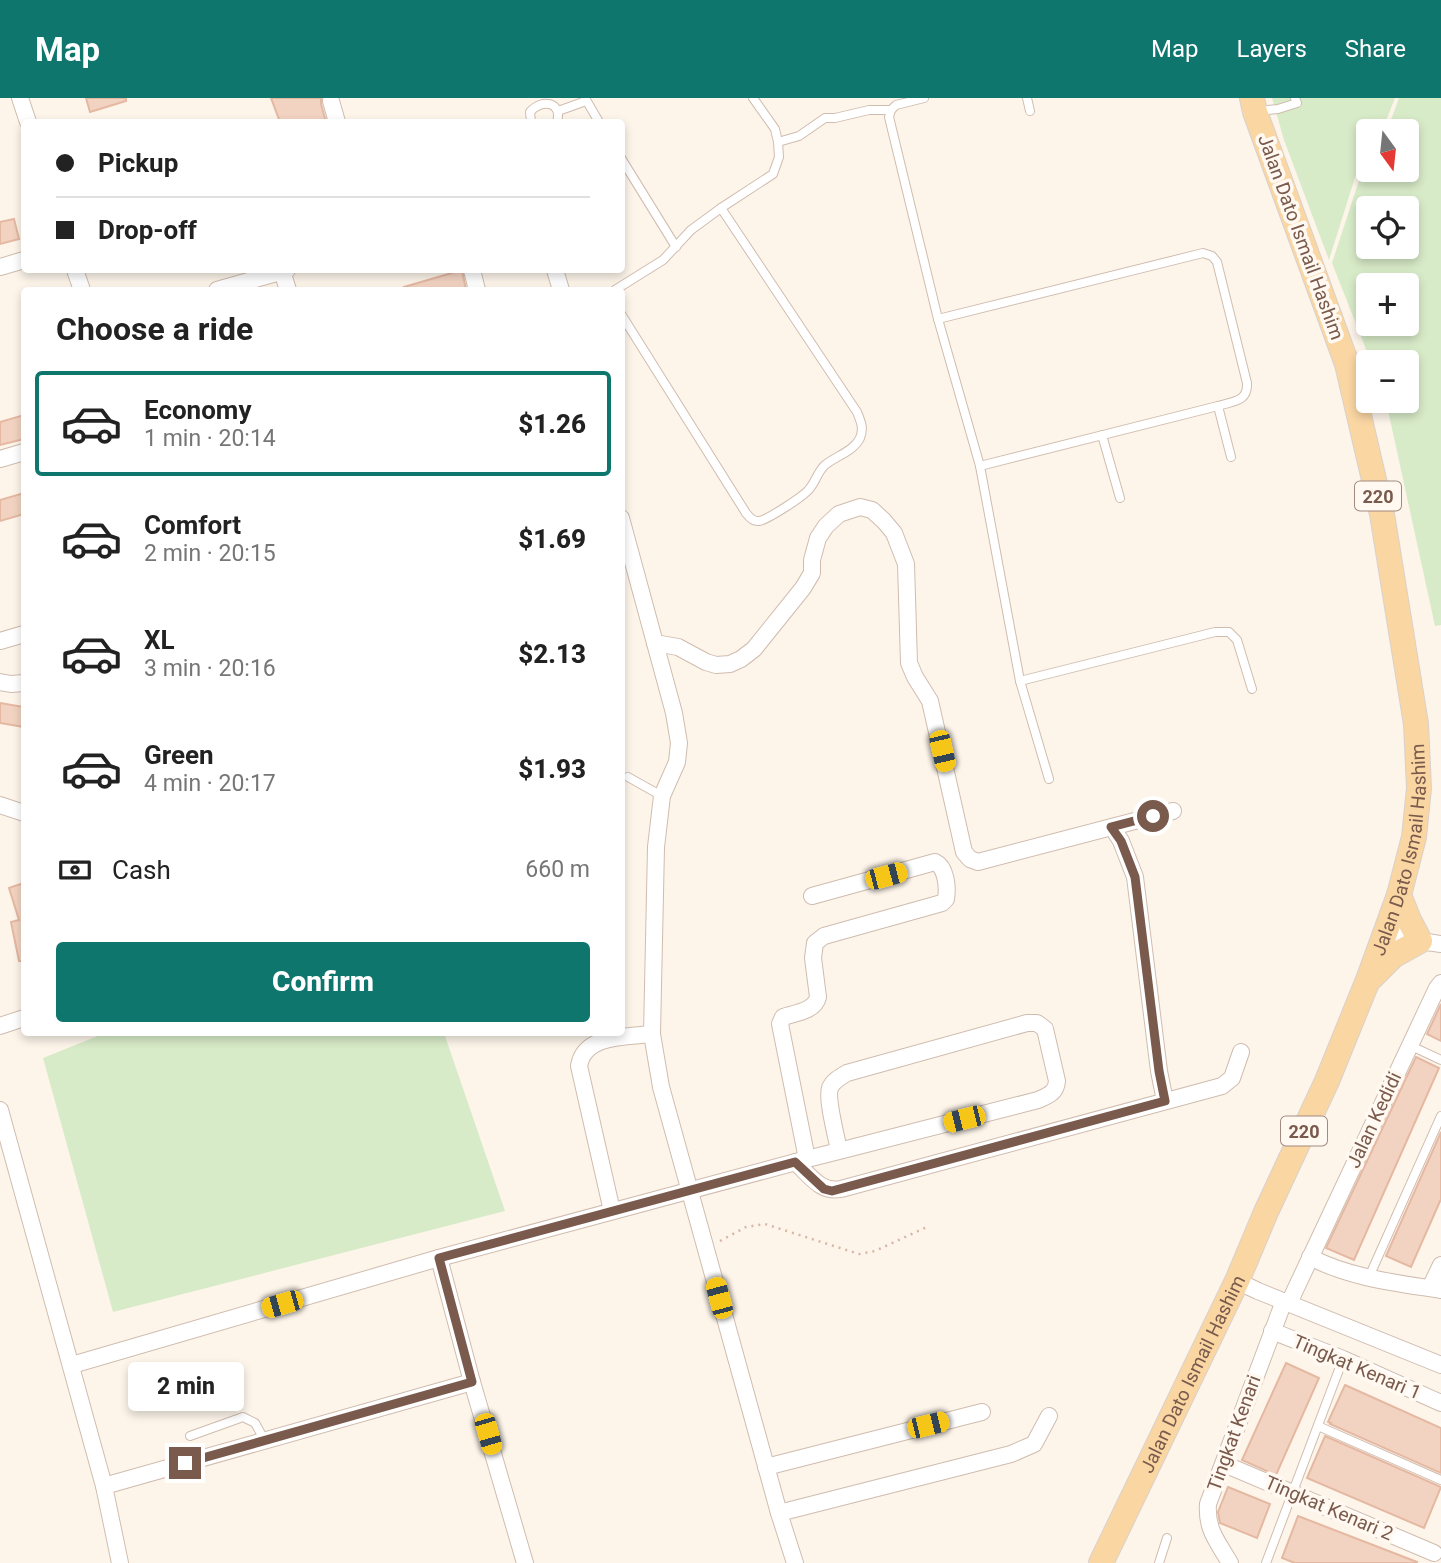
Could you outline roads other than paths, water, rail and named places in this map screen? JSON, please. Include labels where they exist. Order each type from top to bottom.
[{"type":"main road","name":"Jalan Dato Ismail Hashim","points":[[1101,1563],[1237,1281],[1327,1081],[1399,895],[1414,837],[1419,788],[1416,724],[1382,514],[1347,364],[1254,105]]},
{"type":"main road","points":[[1368,980],[1393,956],[1431,943],[1409,920],[1399,895]]},
{"type":"street","points":[[20,98],[27,119]]},
{"type":"street","points":[[331,101],[336,119]]},
{"type":"street","points":[[0,267],[21,261]]},
{"type":"street","points":[[223,287],[247,275]]},
{"type":"street","points":[[0,459],[21,453]]},
{"type":"street","points":[[655,643],[678,647],[716,665],[730,664],[741,659],[754,649],[803,588],[812,573],[812,560],[818,538],[826,526],[839,514],[851,509],[860,507],[872,510],[894,533],[906,564],[909,663],[930,701],[964,852],[970,859],[978,862],[1173,811]]},
{"type":"street","points":[[625,533],[674,713],[679,743],[677,762],[662,796],[656,847],[652,1034],[661,1087],[689,1191],[795,1563]]},
{"type":"street","points":[[0,641],[21,635]]},
{"type":"street","points":[[0,681],[21,683]]},
{"type":"street","points":[[0,805],[21,812]]},
{"type":"street","points":[[1111,827],[1121,841],[1135,877],[1165,1101]]},
{"type":"street","points":[[812,896],[935,862],[942,868],[947,892],[946,899],[942,902],[824,936],[815,943],[813,958],[817,1003],[813,1007],[783,1017],[780,1024],[801,1161],[824,1189],[832,1191],[1223,1086],[1232,1078],[1241,1052]]},
{"type":"street","points":[[1386,929],[1431,943]]},
{"type":"street","name":"Jalan Kedidi","points":[[1286,1302],[1441,984]]},
{"type":"street","points":[[0,1026],[21,1019]]},
{"type":"street","points":[[72,1365],[439,1258],[1038,1100],[1053,1094],[1057,1088],[1045,1029],[1037,1023],[1027,1023],[847,1073],[835,1080],[829,1089],[829,1098],[839,1151]]},
{"type":"street","points":[[612,1211],[579,1066],[581,1057],[587,1048],[608,1039],[652,1034]]},
{"type":"street","points":[[0,1110],[72,1365],[104,1486],[120,1563]]},
{"type":"street","points":[[1310,1257],[1334,1268],[1369,1277],[1436,1289],[1441,1265]]},
{"type":"street","points":[[439,1258],[525,1563]]},
{"type":"street","points":[[1237,1281],[1441,1365]]},
{"type":"street","name":"Tingkat Kenari","points":[[1230,1563],[1210,1529],[1208,1504],[1272,1331],[1286,1302]]},
{"type":"street","name":"Tingkat Kenari 1","points":[[1272,1331],[1441,1403]]},
{"type":"street","points":[[104,1486],[472,1382]]},
{"type":"street","points":[[766,1467],[982,1412]]},
{"type":"street","points":[[779,1513],[1011,1454],[1034,1444],[1049,1416]]},
{"type":"street","name":"Tingkat Kenari 2","points":[[1224,1464],[1435,1551]]},
{"type":"lane","points":[[620,287],[663,260],[691,230],[773,174],[779,157],[775,129],[753,98]]},
{"type":"lane","points":[[923,98],[896,105],[889,117],[938,319],[980,466],[1020,681],[1049,779]]},
{"type":"lane","points":[[1027,98],[1030,111]]},
{"type":"lane","points":[[1254,105],[1278,108],[1297,103],[1295,98]]},
{"type":"lane","points":[[558,111],[585,99],[597,119]]},
{"type":"lane","points":[[531,119],[534,101],[549,100],[558,111],[558,119]]},
{"type":"lane","points":[[778,142],[799,136],[825,118],[869,110],[891,110]]},
{"type":"lane","points":[[625,164],[676,247]]},
{"type":"lane","points":[[625,320],[752,520],[759,521],[801,497],[810,490],[824,466],[859,442],[863,424],[857,412],[721,208]]},
{"type":"lane","points":[[938,319],[1203,253],[1212,256],[1217,262],[1247,383],[1247,392],[1243,398],[980,466]]},
{"type":"lane","points":[[1218,406],[1231,457]]},
{"type":"lane","points":[[1102,435],[1120,498]]},
{"type":"lane","points":[[1020,681],[1215,632],[1229,632],[1237,640],[1252,689]]},
{"type":"lane","points":[[628,777],[662,796]]},
{"type":"lane","points":[[1409,1045],[1441,1060]]},
{"type":"lane","points":[[1369,1277],[1437,1133],[1441,1116]]},
{"type":"lane","points":[[1268,1562],[1343,1359]]},
{"type":"lane","points":[[190,1436],[243,1417],[255,1423],[265,1441]]},
{"type":"lane","points":[[1318,1426],[1441,1480]]},
{"type":"lane","points":[[1159,1563],[1167,1538]]}]
